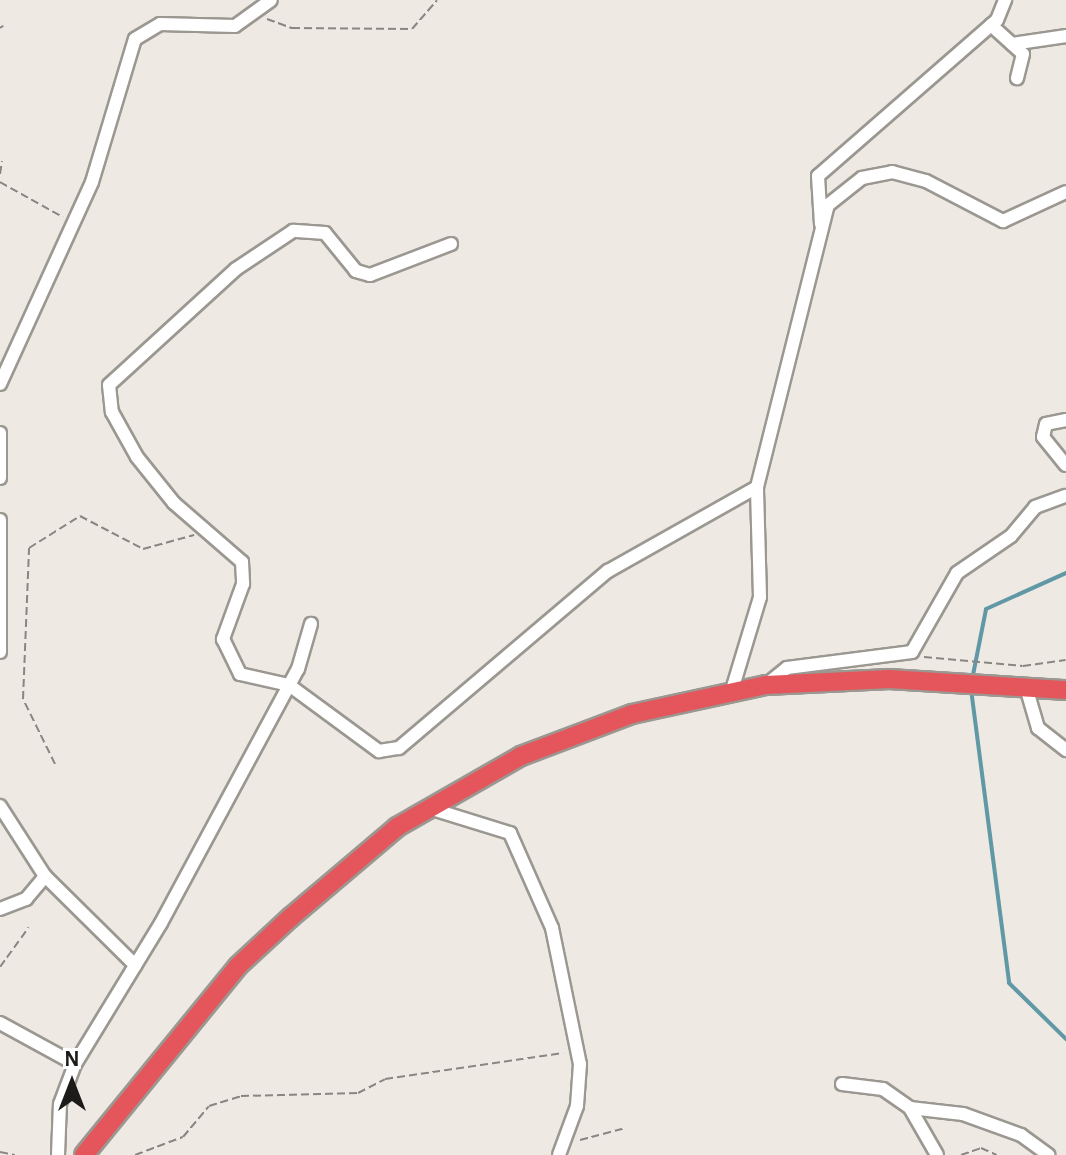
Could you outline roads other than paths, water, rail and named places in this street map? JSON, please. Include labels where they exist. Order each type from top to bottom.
[{"type":"highway","points":[[84,1155],[238,966],[344,870],[429,808],[521,756],[632,714],[766,685],[890,679],[1066,690]]},
{"type":"street","points":[[0,384],[75,224],[135,39],[160,24],[235,26],[259,15],[271,0]]},
{"type":"street","points":[[821,224],[818,176],[991,25],[1005,0]]},
{"type":"street","points":[[991,25],[1012,44],[1025,62],[1017,78]]},
{"type":"street","points":[[1012,44],[1066,36]]},
{"type":"street","points":[[732,690],[760,597],[757,487],[821,224],[837,195],[877,173],[926,181],[1003,221],[1066,192]]},
{"type":"street","points":[[451,244],[370,275],[356,271],[325,233],[293,231],[236,269],[117,374],[109,401],[123,434],[174,503],[207,532],[244,573],[223,639],[230,662],[258,684],[289,685],[358,742],[379,751],[399,748],[608,571],[757,487]]},
{"type":"street","points":[[1066,420],[1046,424],[1043,437],[1066,465]]},
{"type":"street","points":[[0,433],[0,478]]},
{"type":"street","points":[[766,685],[787,668],[912,652],[957,573],[1011,536],[1035,507],[1066,496]]},
{"type":"street","points":[[0,520],[0,652]]},
{"type":"street","points":[[58,1155],[60,1104],[75,1064],[135,965],[289,685],[311,624]]},
{"type":"street","points":[[1026,687],[1038,728],[1066,750]]},
{"type":"street","points":[[0,806],[45,876],[135,965]]},
{"type":"street","points":[[429,808],[510,833],[518,844],[552,928],[579,1051],[566,1139],[559,1155]]},
{"type":"street","points":[[0,909],[26,899],[45,876]]},
{"type":"street","points":[[0,1023],[75,1064]]},
{"type":"street","points":[[842,1084],[883,1089],[910,1108],[937,1155]]},
{"type":"street","points":[[910,1108],[963,1114],[1021,1135],[1049,1155]]},
{"type":"waterway","points":[[972,680],[986,609],[1066,573]]},
{"type":"waterway","points":[[971,689],[1009,983],[1066,1039]]}]
